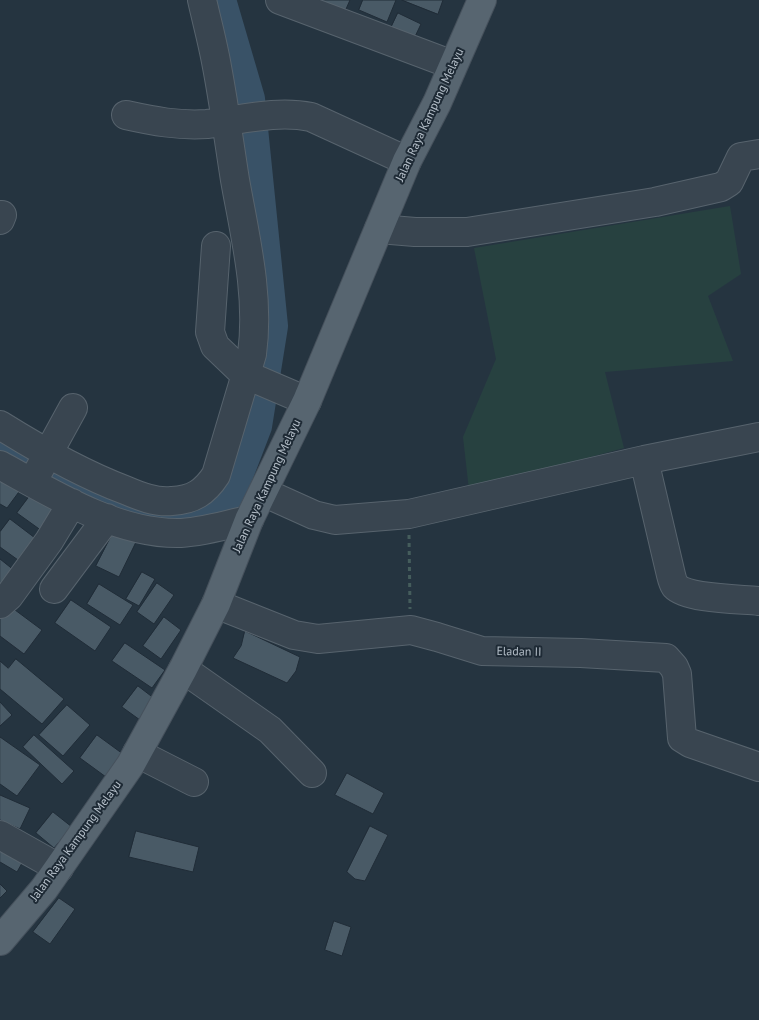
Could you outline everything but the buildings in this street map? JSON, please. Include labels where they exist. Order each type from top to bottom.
[{"type":"main road","name":"Jalan Raya Kampung Melayu","points":[[0,941],[44,889],[137,753],[183,669],[216,604],[249,520],[263,492],[296,396],[379,229],[407,162],[437,102],[482,0]]},
{"type":"street","points":[[0,465],[41,466],[102,482],[156,500],[171,502],[194,496],[204,491],[216,475],[248,375],[254,334],[253,296],[245,236],[238,119],[217,66],[202,0]]},
{"type":"street","points":[[280,0],[454,65]]},
{"type":"street","points":[[126,115],[166,124],[205,124],[297,114],[311,116],[407,162]]},
{"type":"street","points":[[379,229],[415,232],[467,232],[654,202],[721,187],[729,182],[740,157],[759,154]]},
{"type":"street","points":[[216,246],[210,332],[215,346],[239,370],[296,396]]},
{"type":"street","points":[[41,466],[73,408]]},
{"type":"street","points":[[0,425],[41,466],[72,503],[107,518],[144,529],[180,533],[249,520]]},
{"type":"street","points":[[263,492],[314,515],[335,520],[409,514],[644,460],[759,437]]},
{"type":"street","points":[[644,460],[671,575],[676,587],[685,592],[708,597],[759,601]]},
{"type":"street","points":[[0,604],[9,596],[49,541],[72,503]]},
{"type":"street","points":[[54,589],[107,518]]},
{"type":"street","name":"Eladan II","points":[[216,604],[294,635],[318,639],[411,630],[482,651],[581,653],[666,658],[674,667],[676,674],[682,738],[690,743],[759,767]]},
{"type":"street","points":[[183,669],[270,730],[312,773]]},
{"type":"street","points":[[137,753],[194,782]]},
{"type":"street","points":[[0,835],[58,868]]},
{"type":"path","points":[[409,514],[411,630]]},
{"type":"green space","points":[[730,206],[741,274],[708,296],[733,361],[605,372],[624,448],[469,490],[463,437],[496,359],[474,248]]},
{"type":"waterway","points":[[0,444],[86,498],[189,519],[225,504],[255,426],[271,326],[248,99],[219,0]]}]
